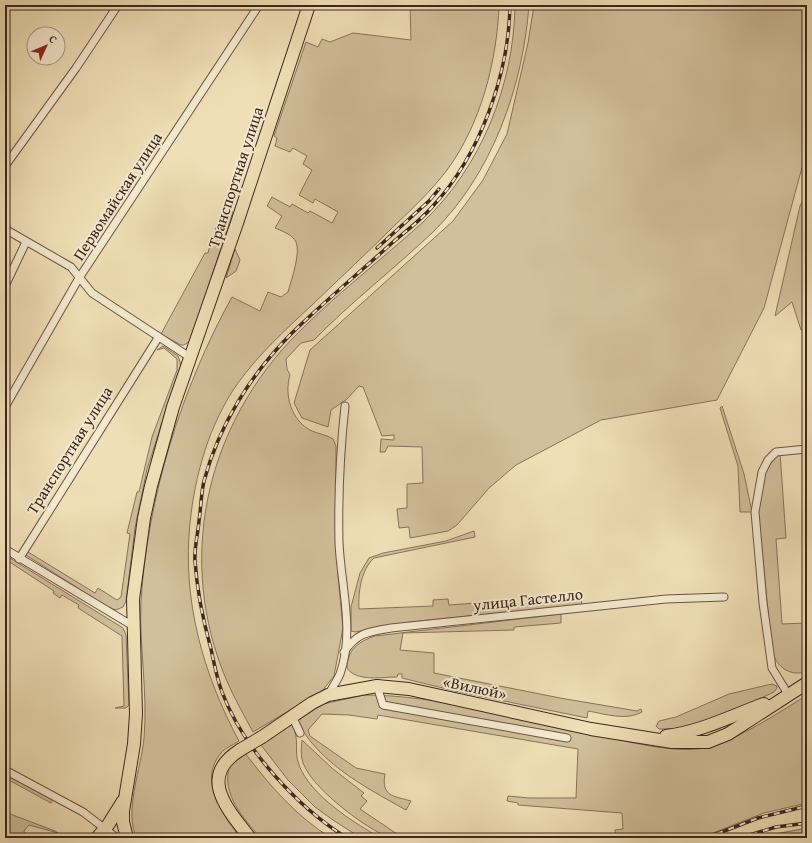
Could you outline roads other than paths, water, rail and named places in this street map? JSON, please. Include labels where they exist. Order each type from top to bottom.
[{"type":"highway","name":"Транспортная улица","points":[[127,838],[123,822],[134,744],[136,714],[133,626],[135,577],[149,492],[173,407],[191,358],[309,5]]},
{"type":"highway","points":[[788,694],[807,683]]},
{"type":"highway","name":"«Вилюй»","points":[[250,838],[229,810],[220,793],[218,779],[224,765],[240,750],[312,703],[328,695],[377,686],[409,689],[591,729],[652,738],[681,734],[717,724],[788,694]]},
{"type":"highway","points":[[101,834],[126,796]]},
{"type":"street","points":[[5,166],[76,68],[118,5]]},
{"type":"street","name":"Первомайская улица","points":[[5,407],[79,278],[259,5]]},
{"type":"street","points":[[5,229],[71,267],[92,293],[158,338],[191,358]]},
{"type":"street","points":[[5,286],[26,242]]},
{"type":"street","name":"Транспортная улица","points":[[19,559],[158,338]]},
{"type":"street","points":[[328,695],[340,674],[344,652],[347,614],[339,545],[341,444],[345,406]]},
{"type":"street","points":[[788,694],[772,668],[763,603],[755,512],[762,472],[764,466],[773,454],[782,451],[807,449]]},
{"type":"street","points":[[5,549],[19,559],[133,626]]},
{"type":"street","name":"улица Гастелло","points":[[344,652],[356,637],[362,634],[391,628],[666,599],[724,597]]},
{"type":"street","points":[[377,686],[383,705],[567,738]]},
{"type":"street","points":[[292,716],[300,733]]},
{"type":"street","points":[[5,770],[83,812],[101,834],[117,838]]},
{"type":"railway","points":[[347,838],[309,810],[274,774],[243,734],[231,713],[222,692],[203,616],[196,572],[195,551],[203,486],[210,460],[218,440],[238,401],[263,366],[304,321],[428,211],[450,186],[465,163],[478,138],[498,85],[504,58],[510,5]]},
{"type":"railway","points":[[377,248],[429,201],[439,189]]},
{"type":"railway","points":[[706,838],[758,818],[807,806]]},
{"type":"railway","points":[[740,838],[776,827],[807,823]]}]
